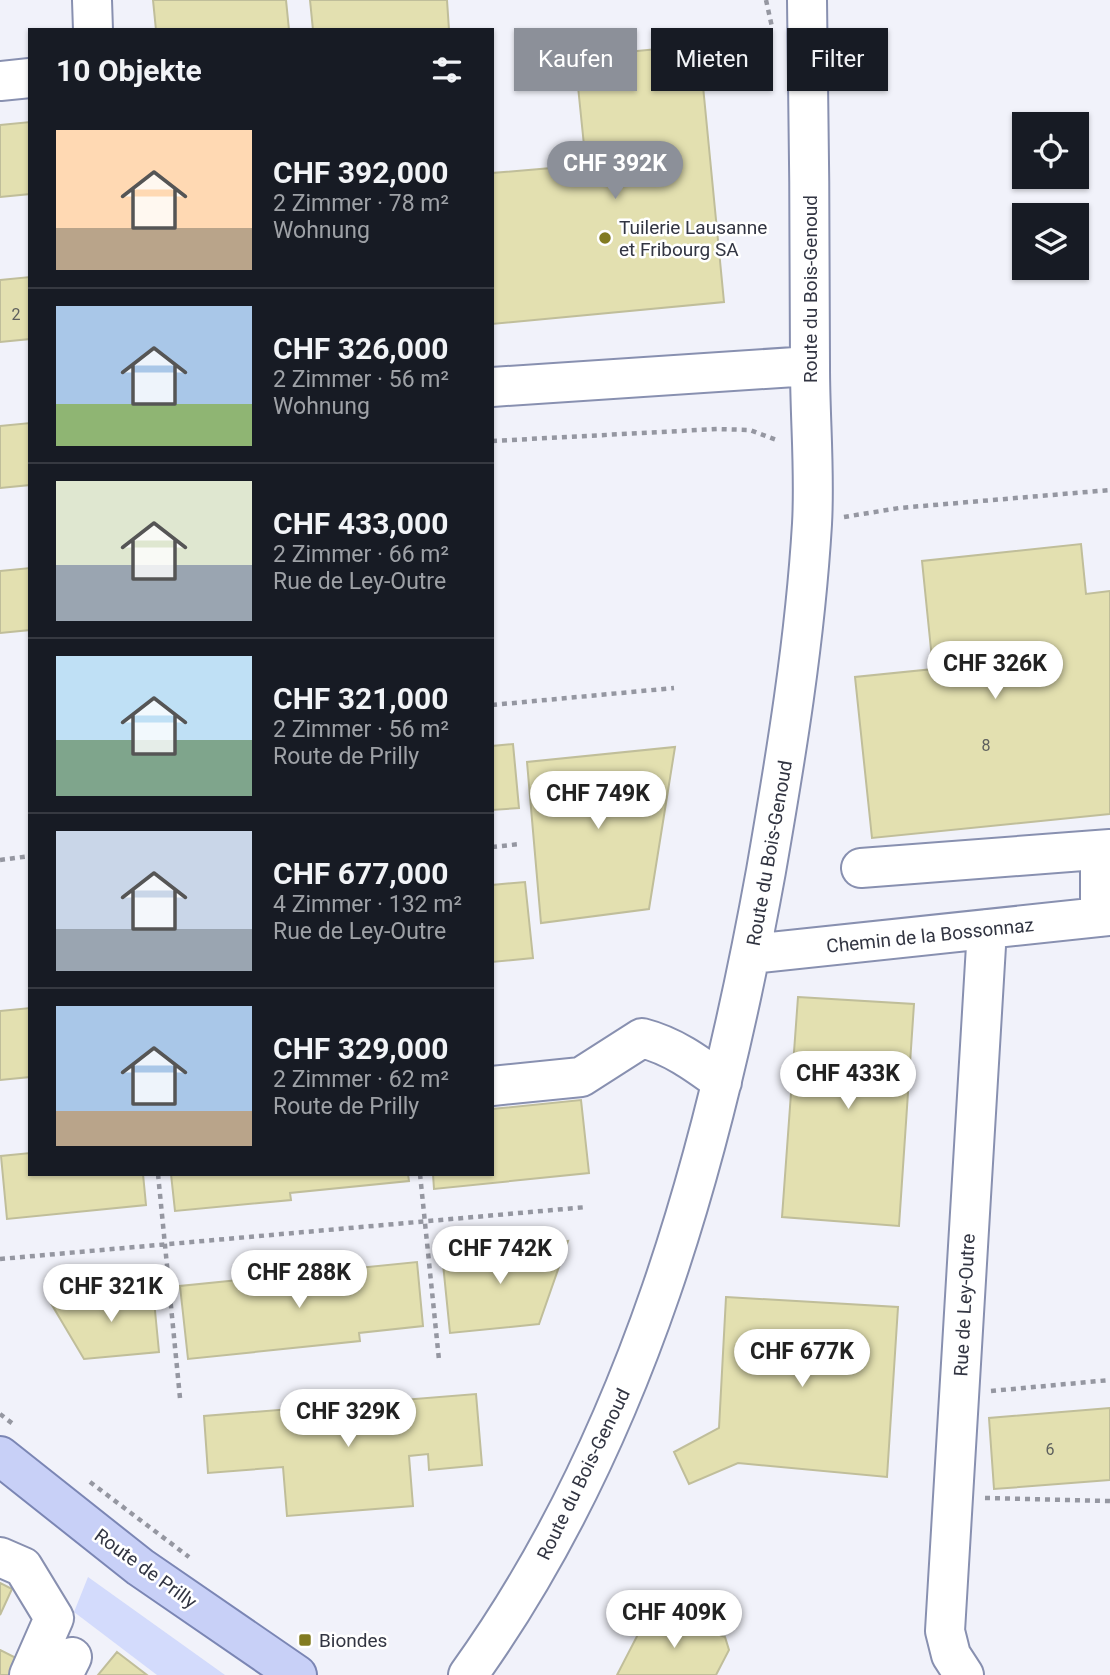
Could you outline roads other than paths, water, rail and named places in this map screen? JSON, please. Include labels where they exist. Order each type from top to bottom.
[{"type":"main road","name":"Route de Prilly","points":[[11,1443],[141,1567],[297,1675]]},
{"type":"street","points":[[92,0],[93,28]]},
{"type":"street","name":"Route du Bois-Genoud","points":[[469,1667],[513,1612],[608,1431],[645,1338],[722,1082],[751,954],[789,739],[812,522],[807,0]]},
{"type":"street","points":[[0,81],[28,78]]},
{"type":"street","points":[[494,387],[810,366]]},
{"type":"street","points":[[861,868],[1105,849],[1105,917]]},
{"type":"street","name":"Chemin de la Bossonnaz","points":[[751,954],[1105,917]]},
{"type":"street","name":"Rue de Ley-Outre","points":[[964,1675],[951,1655],[945,1631],[987,929]]},
{"type":"street","points":[[494,1086],[581,1077],[642,1038],[663,1043],[688,1057],[722,1082]]},
{"type":"street","points":[[0,1557],[23,1567],[54,1618],[29,1675]]},
{"type":"place","name":"Tuilerie Lausanne et Fribourg SA","points":[[605,238]]},
{"type":"place","name":"Biondes","points":[[305,1640]]}]
